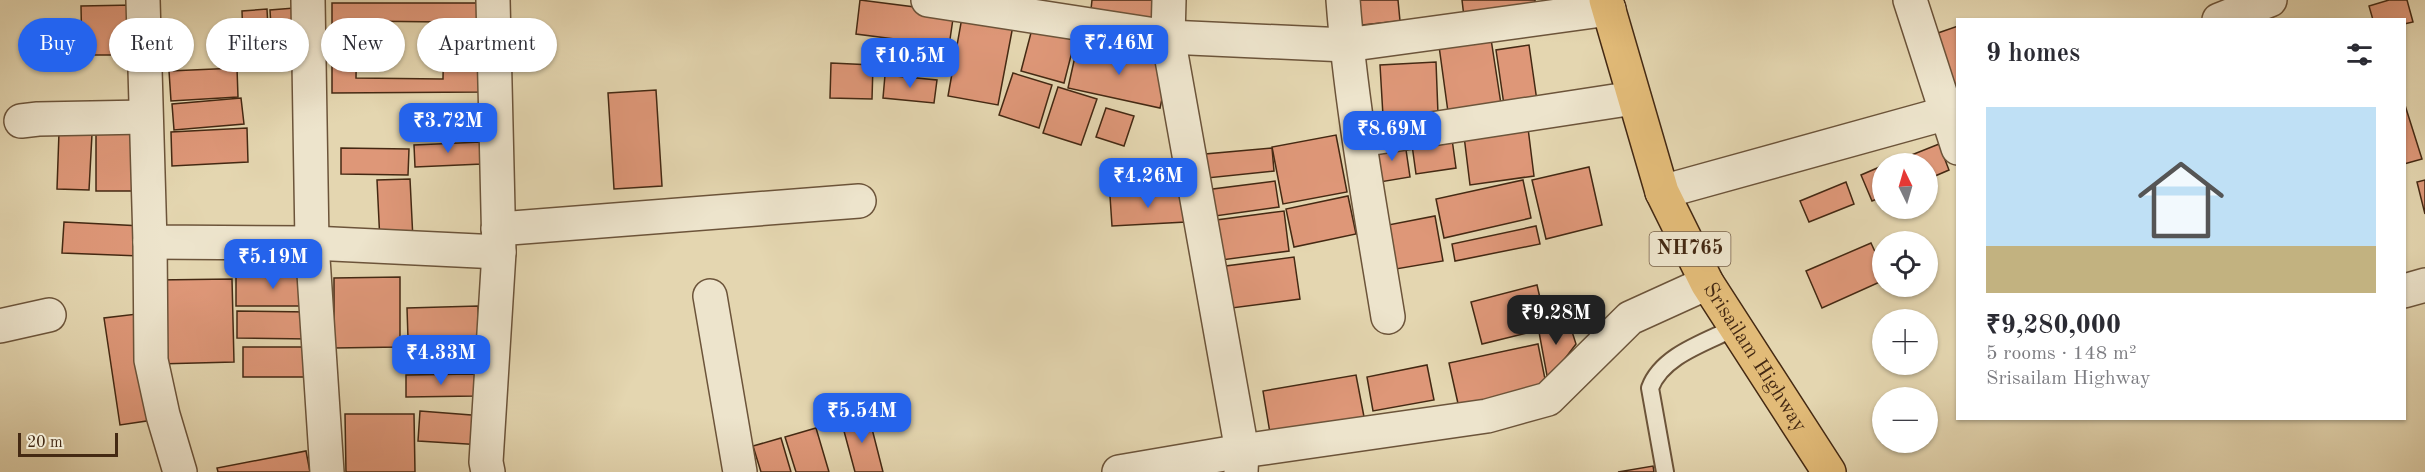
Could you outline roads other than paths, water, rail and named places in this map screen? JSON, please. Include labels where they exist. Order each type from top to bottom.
[{"type":"highway","name":"Srisailam Highway","points":[[1608,5],[1662,192],[1707,283],[1829,472]]},
{"type":"street","points":[[143,0],[151,360],[163,415],[180,472]]},
{"type":"street","points":[[308,0],[312,243],[327,472]]},
{"type":"street","points":[[488,472],[486,462],[498,241],[493,0]]},
{"type":"street","points":[[928,0],[965,3],[1168,37],[1346,45],[1608,5]]},
{"type":"street","points":[[1169,0],[1168,37],[1242,462]]},
{"type":"street","points":[[1342,0],[1346,45],[1388,317]]},
{"type":"street","points":[[1910,0],[1951,112],[1956,138]]},
{"type":"street","points":[[2224,18],[2270,0]]},
{"type":"street","points":[[1360,140],[1634,98]]},
{"type":"street","points":[[1662,192],[1951,112]]},
{"type":"street","points":[[21,121],[145,117]]},
{"type":"street","points":[[150,242],[498,241],[860,201]]},
{"type":"street","points":[[1119,472],[1242,462],[1487,416],[1548,399],[1630,318],[1707,283]]},
{"type":"street","points":[[2406,290],[2425,285]]},
{"type":"street","points":[[710,296],[740,472]]},
{"type":"street","points":[[0,326],[49,315]]},
{"type":"lane","points":[[1665,472],[1650,388],[1653,378],[1669,362],[1736,327]]}]
